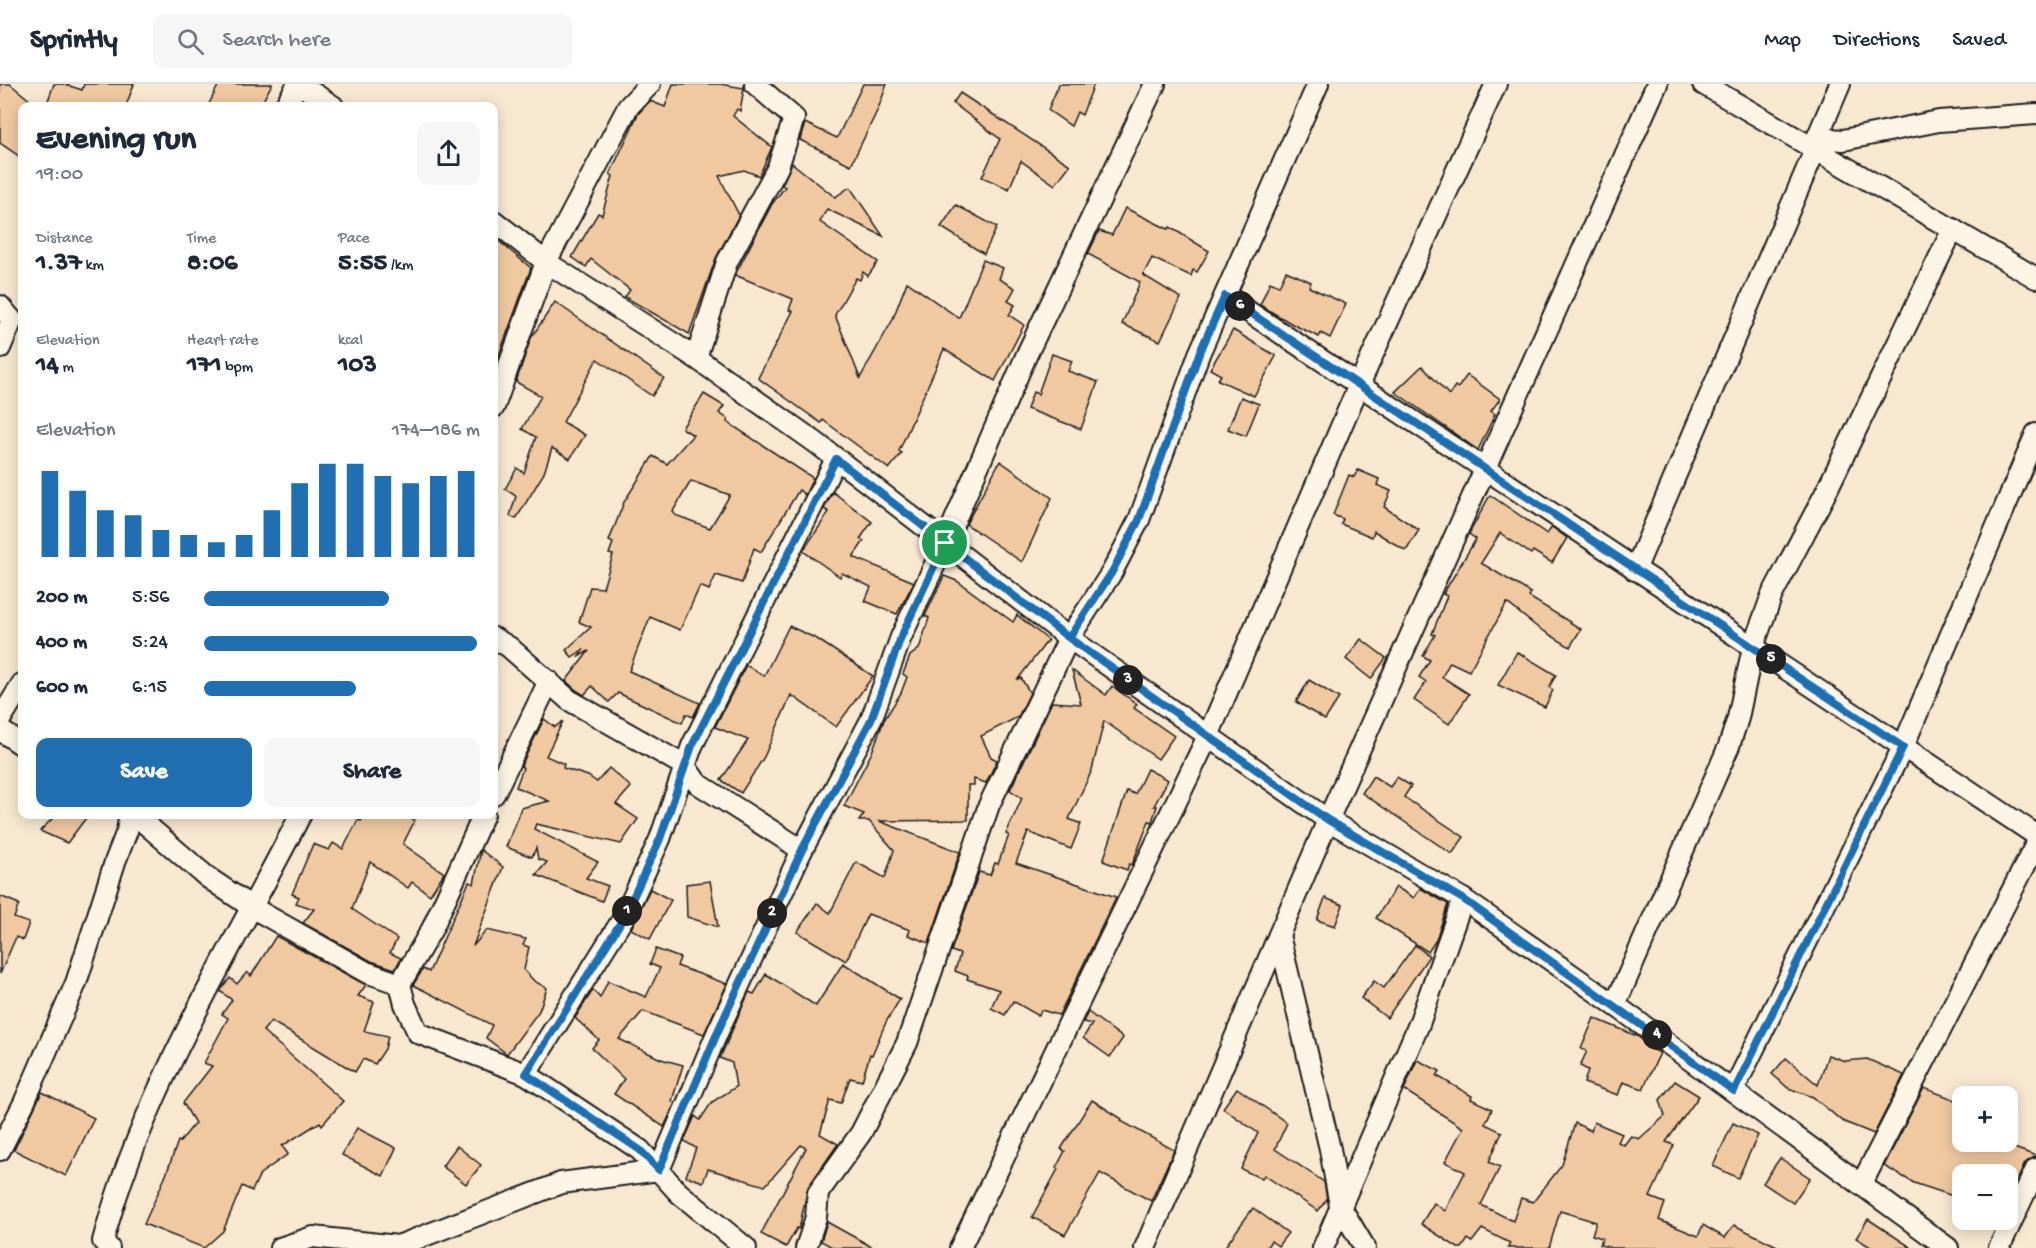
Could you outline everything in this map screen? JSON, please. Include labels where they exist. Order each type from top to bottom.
[{"type":"street","points":[[287,102],[298,84],[325,96]]},
{"type":"street","points":[[498,396],[546,261],[628,107],[650,84]]},
{"type":"street","points":[[696,358],[727,262],[778,167],[794,118],[755,84]]},
{"type":"street","points":[[659,1170],[718,1031],[802,850],[871,720],[901,637],[945,543],[1027,354],[1155,84]]},
{"type":"street","points":[[806,1248],[816,1217],[818,1193],[861,1133],[907,1043],[989,805],[1069,638],[1112,572],[1139,520],[1199,354],[1318,84]]},
{"type":"street","points":[[960,1248],[1208,736],[1359,385],[1496,84]]},
{"type":"street","points":[[1145,1248],[1328,820],[1657,84]]},
{"type":"street","points":[[1703,84],[1816,144],[1953,230],[2036,278]]},
{"type":"street","points":[[1635,570],[1840,84]]},
{"type":"street","points":[[1816,144],[1939,121],[2036,114]]},
{"type":"street","points":[[498,224],[546,261],[696,358],[836,459],[1069,638],[1328,820],[1463,899],[1615,1005],[1948,1248]]},
{"type":"street","points":[[1615,1005],[1729,746],[1738,718],[1753,647],[1788,561],[1824,496],[1953,230]]},
{"type":"street","points":[[1225,296],[1485,471],[2036,835]]},
{"type":"street","points":[[0,306],[12,320],[0,348]]},
{"type":"street","points":[[1734,1091],[1903,747],[2036,434]]},
{"type":"street","points":[[526,1074],[624,917],[660,839],[692,746],[836,459]]},
{"type":"street","points":[[498,640],[509,647],[569,700],[685,766],[698,783],[706,789],[802,850]]},
{"type":"street","points":[[498,786],[549,681]]},
{"type":"street","points":[[0,720],[18,691]]},
{"type":"street","points":[[0,730],[18,743]]},
{"type":"street","points":[[1,1146],[24,1104],[76,983],[131,819]]},
{"type":"street","points":[[138,819],[207,877],[253,908],[366,972],[400,984]]},
{"type":"street","points":[[109,1248],[103,1241],[118,1186],[168,1071],[298,819]]},
{"type":"street","points":[[482,819],[432,929],[400,984],[405,1004],[418,1033],[526,1074],[640,1150],[679,1193],[746,1248]]},
{"type":"street","points":[[1861,1185],[2036,844]]},
{"type":"street","points":[[1323,1248],[1419,1024],[1463,899]]},
{"type":"street","points":[[1279,935],[1330,1149],[1340,1206],[1365,1248]]},
{"type":"street","points":[[1999,1248],[2036,1169]]},
{"type":"street","points":[[280,1248],[314,1237],[398,1246],[561,1183],[659,1170]]},
{"type":"building","points":[[0,84],[10,84],[32,102],[18,102],[18,155],[0,143]]},
{"type":"building","points":[[54,84],[64,84],[82,90],[84,84],[134,84],[127,102],[47,102]]},
{"type":"building","points":[[219,84],[272,84],[262,102],[210,102]]},
{"type":"building","points":[[673,84],[720,84],[744,88],[740,111],[737,109],[733,116],[772,147],[759,176],[744,170],[719,176],[739,215],[716,258],[689,334],[625,297],[630,290],[591,259],[586,267],[572,257],[598,213],[602,215],[613,176],[610,174],[638,114],[650,101],[665,107]]},
{"type":"building","points":[[863,84],[887,84],[878,109],[851,165],[800,140],[805,123],[837,138]]},
{"type":"building","points":[[1059,84],[1094,84],[1082,115],[1077,112],[1071,126],[1048,110]]},
{"type":"building","points":[[960,93],[1070,165],[1055,185],[1021,161],[1009,189],[982,177],[1000,139],[953,103]]},
{"type":"building","points":[[792,163],[835,197],[850,187],[883,236],[827,209],[820,222],[878,262],[868,276],[863,272],[860,280],[856,278],[835,315],[860,378],[892,321],[907,282],[959,318],[983,260],[1003,268],[999,279],[1015,288],[1008,301],[1015,305],[1009,315],[1024,325],[995,381],[944,349],[899,451],[902,453],[889,469],[823,420],[821,423],[758,378],[793,311],[789,310],[793,299],[735,275],[772,204],[785,187],[782,185]]},
{"type":"building","points":[[956,205],[997,227],[984,254],[941,227]]},
{"type":"building","points":[[1125,208],[1168,229],[1170,227],[1209,251],[1197,272],[1193,270],[1191,276],[1152,258],[1143,275],[1181,298],[1160,341],[1122,324],[1140,282],[1088,254],[1099,231],[1112,235]]},
{"type":"building","points":[[498,240],[531,268],[498,358]]},
{"type":"building","points":[[1286,271],[1311,282],[1309,287],[1346,304],[1330,338],[1321,333],[1319,337],[1260,305],[1270,282],[1279,286]]},
{"type":"building","points":[[555,302],[664,378],[652,396],[597,359],[563,422],[585,435],[570,459],[552,448],[544,473],[516,519],[510,516],[516,496],[505,489],[517,468],[524,473],[536,437],[522,429],[541,396],[516,382],[531,338]]},
{"type":"building","points":[[1233,330],[1276,356],[1254,396],[1218,380],[1221,375],[1210,369]]},
{"type":"building","points":[[1052,354],[1072,361],[1068,371],[1098,382],[1081,429],[1027,409],[1033,392],[1038,394]]},
{"type":"building","points":[[1422,366],[1449,395],[1455,386],[1458,388],[1467,375],[1500,399],[1491,411],[1495,414],[1478,450],[1395,392]]},
{"type":"building","points":[[704,394],[724,406],[719,413],[728,419],[727,422],[813,478],[805,495],[799,490],[761,552],[754,548],[742,583],[716,575],[709,590],[700,586],[680,630],[650,617],[629,671],[700,703],[693,717],[686,714],[682,723],[618,693],[609,702],[592,686],[584,695],[576,690],[566,681],[589,651],[578,657],[584,649],[572,657],[566,650],[591,627],[579,622],[590,587],[603,588],[613,555],[609,554],[613,543],[609,541],[624,502],[653,456],[667,464],[693,435],[682,428]],"holes":[[[691,481],[730,495],[710,528],[675,515],[673,511]]]},
{"type":"building","points":[[1241,397],[1259,404],[1246,436],[1228,429]]},
{"type":"building","points":[[1000,461],[1052,498],[1022,562],[966,524]]},
{"type":"building","points":[[1358,470],[1379,479],[1377,485],[1391,491],[1384,507],[1419,530],[1406,551],[1374,531],[1372,537],[1341,524],[1343,519],[1333,515],[1349,475],[1354,477]]},
{"type":"building","points":[[833,492],[872,522],[860,539],[864,541],[853,557],[914,582],[897,614],[865,601],[871,587],[842,573],[840,577],[803,551],[829,512],[824,509]]},
{"type":"building","points":[[1490,495],[1547,534],[1552,527],[1567,538],[1552,563],[1533,551],[1531,554],[1500,533],[1481,563],[1531,593],[1529,597],[1581,629],[1570,647],[1537,627],[1507,603],[1469,671],[1450,662],[1442,677],[1469,694],[1449,724],[1414,700],[1426,682],[1419,677],[1430,660],[1423,656],[1435,635],[1432,634],[1447,596],[1443,594],[1476,539],[1469,534]]},
{"type":"building","points":[[944,576],[957,581],[1013,622],[1017,615],[1048,640],[1018,679],[1021,678],[1030,693],[1018,717],[981,736],[991,757],[997,760],[986,783],[974,779],[974,785],[968,785],[968,820],[879,821],[960,852],[929,943],[908,935],[910,930],[868,914],[846,961],[797,932],[817,903],[830,913],[856,862],[885,878],[894,850],[869,821],[859,821],[864,814],[844,806],[872,752],[884,720],[901,693],[907,677],[903,674],[910,656],[919,649],[929,618],[925,616]]},
{"type":"building","points":[[789,626],[817,639],[873,676],[836,727],[791,695],[764,757],[741,793],[721,780],[748,740],[715,727],[746,665],[764,676]]},
{"type":"building","points":[[1361,639],[1386,658],[1371,679],[1346,659]]},
{"type":"building","points":[[1517,652],[1556,675],[1549,687],[1553,690],[1545,707],[1498,685]]},
{"type":"building","points":[[1072,670],[1106,695],[1112,686],[1137,704],[1134,708],[1174,736],[1158,759],[1104,721],[1092,770],[1069,819],[1081,824],[1071,849],[1028,832],[1016,863],[1116,897],[1059,1015],[1041,1010],[1039,1016],[1013,1001],[1005,1015],[991,1008],[999,990],[967,979],[968,976],[955,971],[960,954],[951,951],[979,872],[990,875],[995,863],[998,864],[1009,835],[1006,834],[1022,798],[1010,790],[1052,702],[1081,704]]},
{"type":"building","points":[[1309,680],[1339,698],[1325,720],[1296,702]]},
{"type":"building","points":[[544,719],[555,727],[563,721],[546,756],[564,764],[563,768],[588,776],[597,782],[609,768],[631,787],[616,804],[638,819],[621,844],[536,824],[534,829],[598,862],[586,878],[608,886],[602,901],[536,875],[547,862],[538,859],[536,848],[532,857],[506,847],[521,808],[549,801],[516,787],[523,768],[521,766]]},
{"type":"building","points":[[1147,769],[1168,780],[1154,806],[1157,806],[1152,822],[1149,821],[1132,865],[1129,864],[1127,870],[1103,861],[1127,791],[1135,794]]},
{"type":"building","points":[[1373,776],[1390,787],[1397,777],[1411,786],[1404,797],[1464,837],[1452,854],[1362,793]]},
{"type":"building","points":[[52,819],[85,819],[67,843],[40,831]]},
{"type":"building","points":[[362,819],[415,820],[403,844],[444,873],[430,895],[412,882],[408,888],[370,862],[352,909],[397,939],[390,953],[401,958],[395,969],[371,961],[303,923],[314,909],[296,903],[299,897],[292,894],[313,844],[329,850],[333,843],[343,849],[358,820]]},
{"type":"building","points":[[481,850],[503,867],[473,946],[487,930],[526,939],[523,945],[529,947],[524,970],[534,981],[547,988],[539,1011],[507,1054],[486,1038],[492,1025],[413,985],[423,969],[429,972],[469,882],[474,884]]},
{"type":"building","points":[[710,881],[718,927],[687,917],[686,884]]},
{"type":"building","points":[[1396,887],[1414,898],[1420,888],[1448,904],[1436,940],[1428,952],[1376,918]]},
{"type":"building","points":[[650,889],[671,900],[650,939],[631,929]]},
{"type":"building","points":[[0,896],[19,904],[14,918],[29,923],[23,940],[16,937],[0,974]]},
{"type":"building","points":[[1325,898],[1343,905],[1335,926],[1317,920]]},
{"type":"building","points":[[276,936],[366,985],[358,996],[374,1002],[364,1031],[388,1036],[385,1049],[375,1064],[363,1059],[355,1072],[271,1021],[263,1031],[343,1101],[322,1125],[320,1122],[282,1146],[288,1154],[260,1174],[252,1191],[242,1186],[223,1231],[204,1248],[144,1224],[178,1141],[180,1142],[195,1123],[183,1103],[212,1066],[204,1063],[228,1018],[222,1014],[232,1000],[220,991],[230,978],[237,984],[247,972],[251,976]]},
{"type":"building","points":[[1415,945],[1429,956],[1387,1018],[1361,998],[1374,981],[1384,988]]},
{"type":"building","points":[[656,949],[680,958],[677,966],[727,984],[704,1034],[643,1011],[619,1039],[661,1059],[683,1065],[672,1101],[675,1103],[664,1127],[614,1094],[624,1079],[592,1048],[599,1040],[575,1018],[593,990],[600,998],[608,981],[646,997],[660,968],[650,964]]},
{"type":"building","points":[[843,963],[900,999],[886,1022],[872,1055],[870,1054],[862,1081],[850,1078],[841,1103],[830,1100],[820,1134],[838,1144],[808,1187],[799,1229],[797,1228],[786,1247],[761,1234],[806,1148],[801,1145],[765,1186],[708,1169],[703,1182],[686,1176],[696,1148],[684,1141],[695,1116],[700,1120],[712,1102],[736,1087],[732,1063],[720,1058],[749,992],[754,994],[766,974],[816,1006]]},
{"type":"building","points":[[1088,1012],[1123,1038],[1110,1057],[1083,1038],[1092,1024],[1083,1022]]},
{"type":"building","points":[[1594,1018],[1637,1036],[1645,1042],[1644,1045],[1660,1053],[1643,1089],[1623,1082],[1618,1095],[1584,1083],[1588,1070],[1580,1066],[1587,1051],[1581,1049]]},
{"type":"building","points":[[1828,1055],[1845,1061],[1867,1059],[1904,1075],[1874,1134],[1842,1121],[1813,1097],[1788,1088],[1772,1074],[1786,1058],[1818,1085]]},
{"type":"building","points":[[1417,1060],[1440,1071],[1437,1076],[1472,1096],[1471,1099],[1492,1109],[1485,1124],[1502,1132],[1489,1162],[1500,1167],[1481,1205],[1513,1221],[1521,1198],[1533,1202],[1562,1165],[1575,1123],[1591,1131],[1594,1122],[1622,1134],[1618,1142],[1624,1145],[1631,1136],[1639,1139],[1665,1116],[1660,1100],[1675,1081],[1699,1096],[1666,1142],[1674,1145],[1650,1197],[1665,1203],[1659,1220],[1698,1236],[1703,1225],[1725,1238],[1734,1225],[1781,1248],[1611,1248],[1600,1245],[1602,1238],[1592,1235],[1596,1222],[1560,1211],[1549,1248],[1508,1248],[1510,1243],[1482,1229],[1472,1242],[1468,1239],[1462,1248],[1458,1248],[1421,1224],[1434,1203],[1445,1211],[1465,1172],[1445,1162],[1463,1128],[1404,1090]]},
{"type":"building","points":[[1237,1088],[1287,1123],[1275,1149],[1324,1182],[1327,1199],[1318,1211],[1264,1175],[1262,1179],[1241,1169],[1258,1133],[1223,1108]]},
{"type":"building","points":[[1924,1088],[1952,1098],[1952,1152],[2018,1152],[2018,1149],[2036,1156],[2025,1163],[2018,1179],[2018,1164],[1952,1164],[1952,1196],[1914,1183],[1884,1166]]},
{"type":"building","points":[[42,1092],[94,1118],[66,1176],[14,1150]]},
{"type":"building","points":[[1092,1100],[1122,1119],[1121,1121],[1174,1150],[1151,1201],[1100,1173],[1065,1235],[1032,1217],[1058,1169],[1056,1168],[1065,1151],[1061,1149]]},
{"type":"building","points":[[1733,1123],[1758,1135],[1738,1178],[1713,1166]]},
{"type":"building","points":[[357,1128],[396,1148],[383,1176],[342,1155]]},
{"type":"building","points":[[457,1146],[481,1165],[466,1184],[442,1166]]},
{"type":"building","points":[[1780,1158],[1810,1178],[1793,1203],[1763,1183]]},
{"type":"building","points":[[1253,1208],[1288,1233],[1278,1246],[1271,1241],[1266,1248],[1224,1248]]},
{"type":"building","points":[[1868,1219],[1912,1248],[1872,1248],[1856,1238]]},
{"type":"building","points":[[827,1222],[874,1248],[834,1248],[821,1241]]},
{"type":"route","points":[[945,543],[836,459],[692,746],[660,839],[624,917],[526,1074],[640,1150],[659,1170],[718,1031],[802,850],[871,720],[901,637],[945,543],[1069,638],[1328,820],[1463,899],[1734,1091],[1903,747],[1225,296],[1199,354],[1139,520],[1112,572],[1069,638],[1035,611],[945,543]]}]
